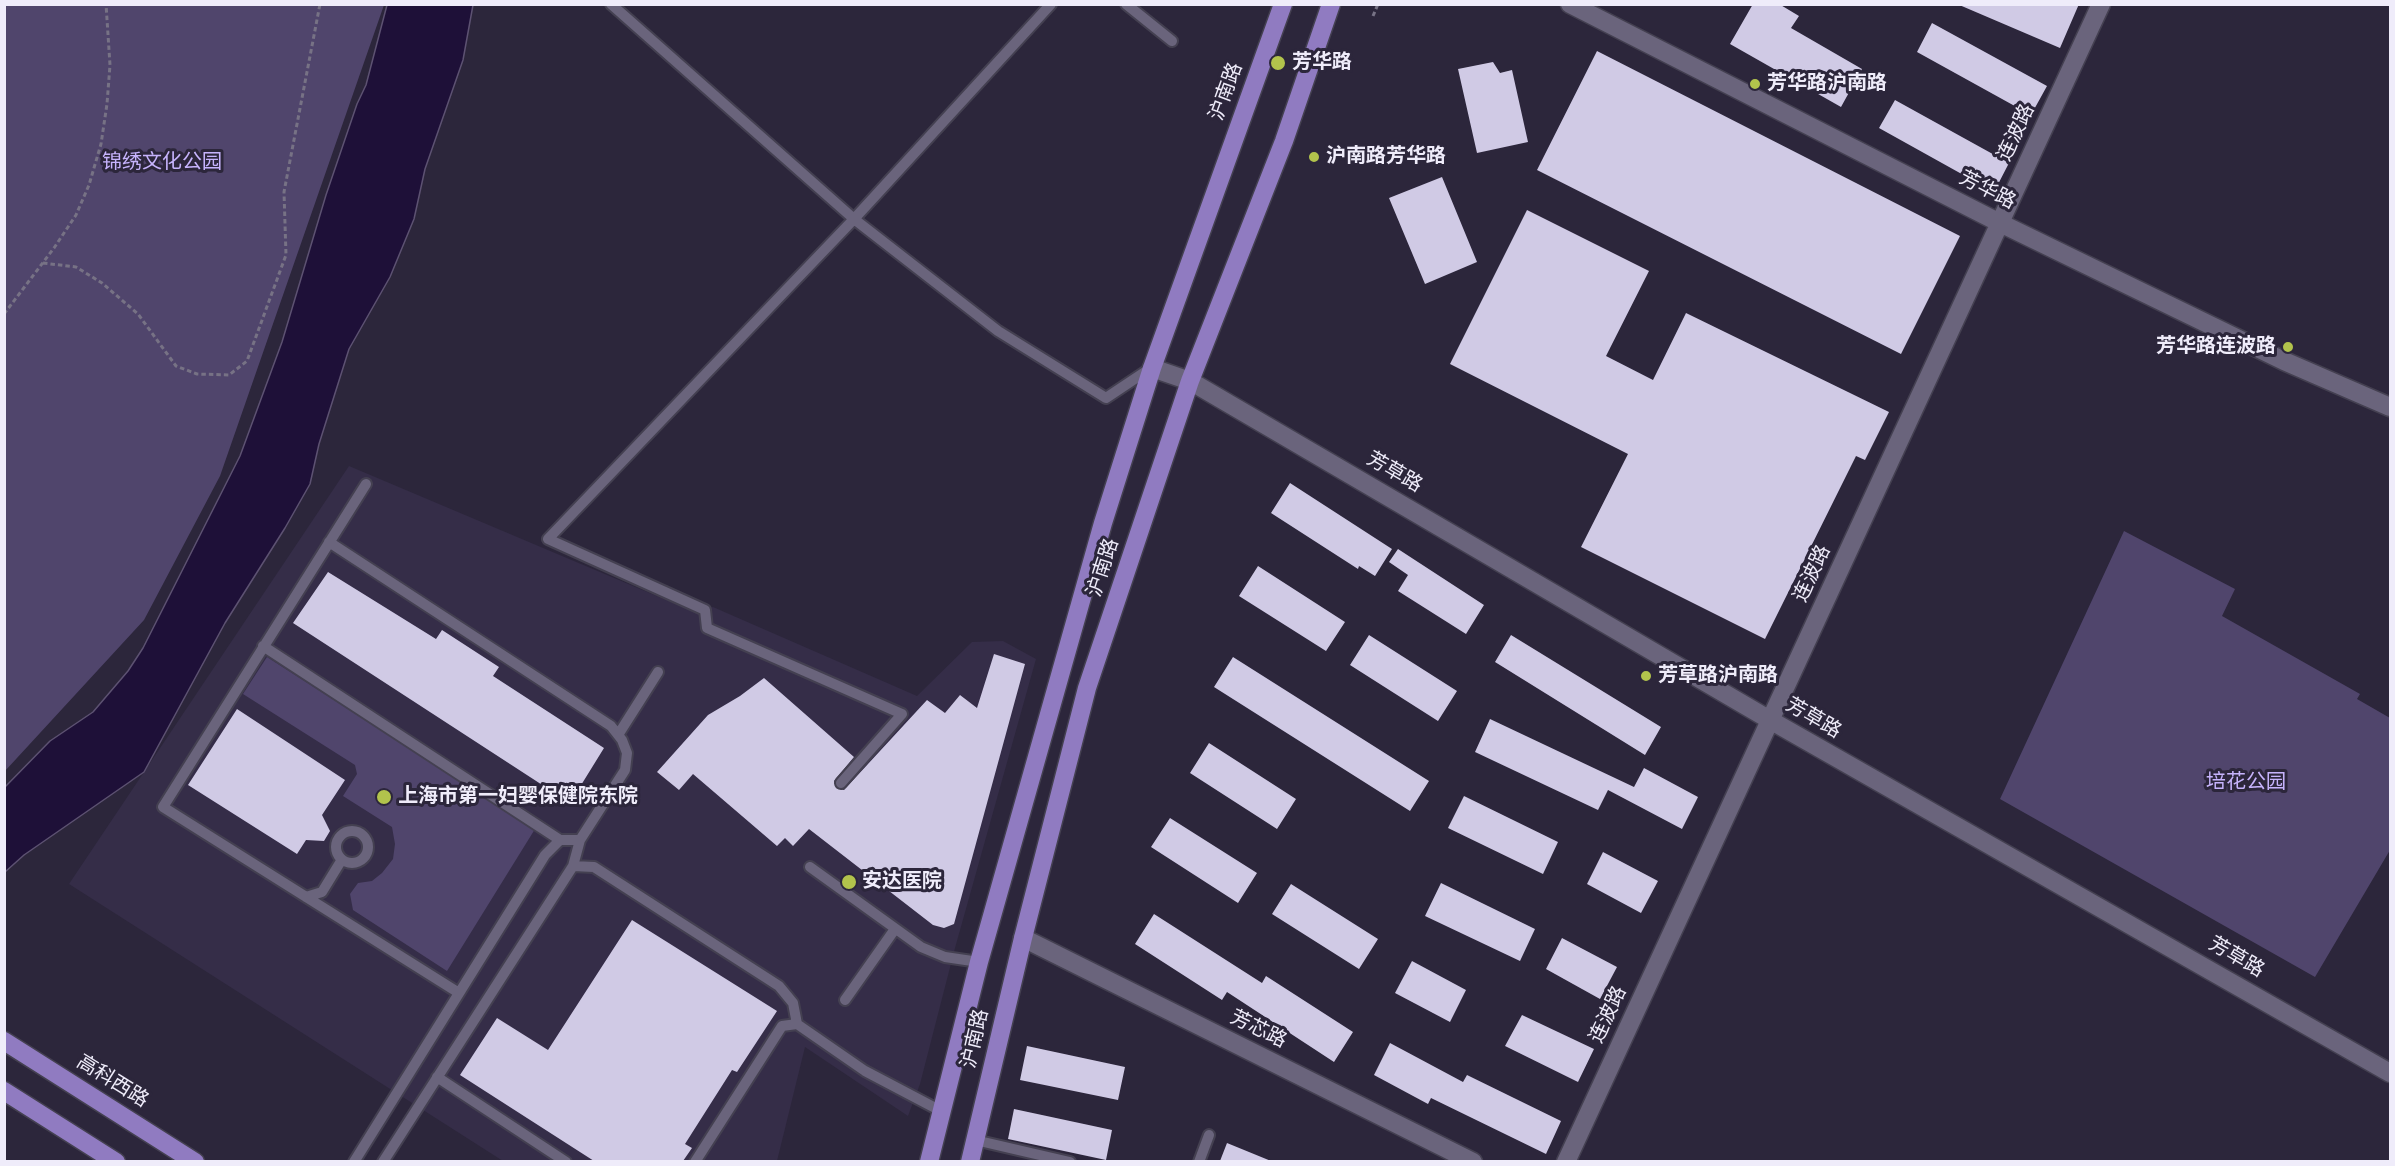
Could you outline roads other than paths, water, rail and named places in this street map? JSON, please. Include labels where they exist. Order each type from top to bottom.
[{"type":"main road","name":"沪南路","points":[[928,1161],[979,962],[1103,524],[1152,368],[1283,4]]},
{"type":"main road","name":"沪南路","points":[[970,1161],[1023,938],[1087,688],[1190,381],[1284,141],[1331,4]]},
{"type":"main road","name":"高科西路","points":[[4,1041],[195,1161]]},
{"type":"main road","points":[[4,1091],[116,1161]]},
{"type":"street","name":"芳华路","points":[[1570,4],[2000,223],[2284,361],[2391,407]]},
{"type":"street","name":"连波路","points":[[1566,1161],[2101,4]]},
{"type":"street","name":"芳草路","points":[[1152,368],[1190,381],[1770,720],[2391,1073]]},
{"type":"street","name":"芳芯路","points":[[1023,938],[1473,1161]]},
{"type":"lane","points":[[611,4],[854,219],[998,331],[1106,398],[1152,368]]},
{"type":"lane","points":[[841,783],[902,714],[707,628],[705,610],[548,539],[854,219],[1051,4]]},
{"type":"lane","points":[[1126,4],[1172,41]]},
{"type":"lane","points":[[366,484],[163,807],[459,993]]},
{"type":"lane","points":[[329,542],[611,726],[627,753],[625,770],[580,840],[573,866],[383,1161]]},
{"type":"lane","points":[[263,646],[560,840],[580,840]]},
{"type":"lane","points":[[618,735],[658,672]]},
{"type":"lane","points":[[354,1161],[545,855],[560,840]]},
{"type":"lane","points":[[306,897],[321,892],[341,861]]},
{"type":"lane","points":[[573,866],[594,867],[779,986],[793,1003],[797,1024]]},
{"type":"lane","points":[[810,867],[928,950],[945,957],[979,962]]},
{"type":"lane","points":[[321,892],[324,908]]},
{"type":"lane","points":[[845,1000],[895,928]]},
{"type":"lane","points":[[695,1161],[782,1026],[797,1024],[865,1071],[941,1111]]},
{"type":"lane","points":[[437,1077],[566,1161]]},
{"type":"lane","points":[[1199,1161],[1209,1135]]},
{"type":"lane","points":[[975,1140],[1070,1161]]},
{"type":"place","name":"芳华路","points":[[1278,63]]},
{"type":"place","name":"芳华路沪南路","points":[[1755,84]]},
{"type":"place","name":"沪南路芳华路","points":[[1314,157]]},
{"type":"place","name":"芳华路连波路","points":[[2288,347]]},
{"type":"place","name":"芳草路沪南路","points":[[1646,676]]},
{"type":"place","name":"上海市第一妇婴保健院东院","points":[[384,797]]},
{"type":"place","name":"安达医院","points":[[849,882]]},
{"type":"park label","name":"锦绣文化公园","points":[[162,163]]},
{"type":"park label","name":"培花公园","points":[[2246,783]]}]
